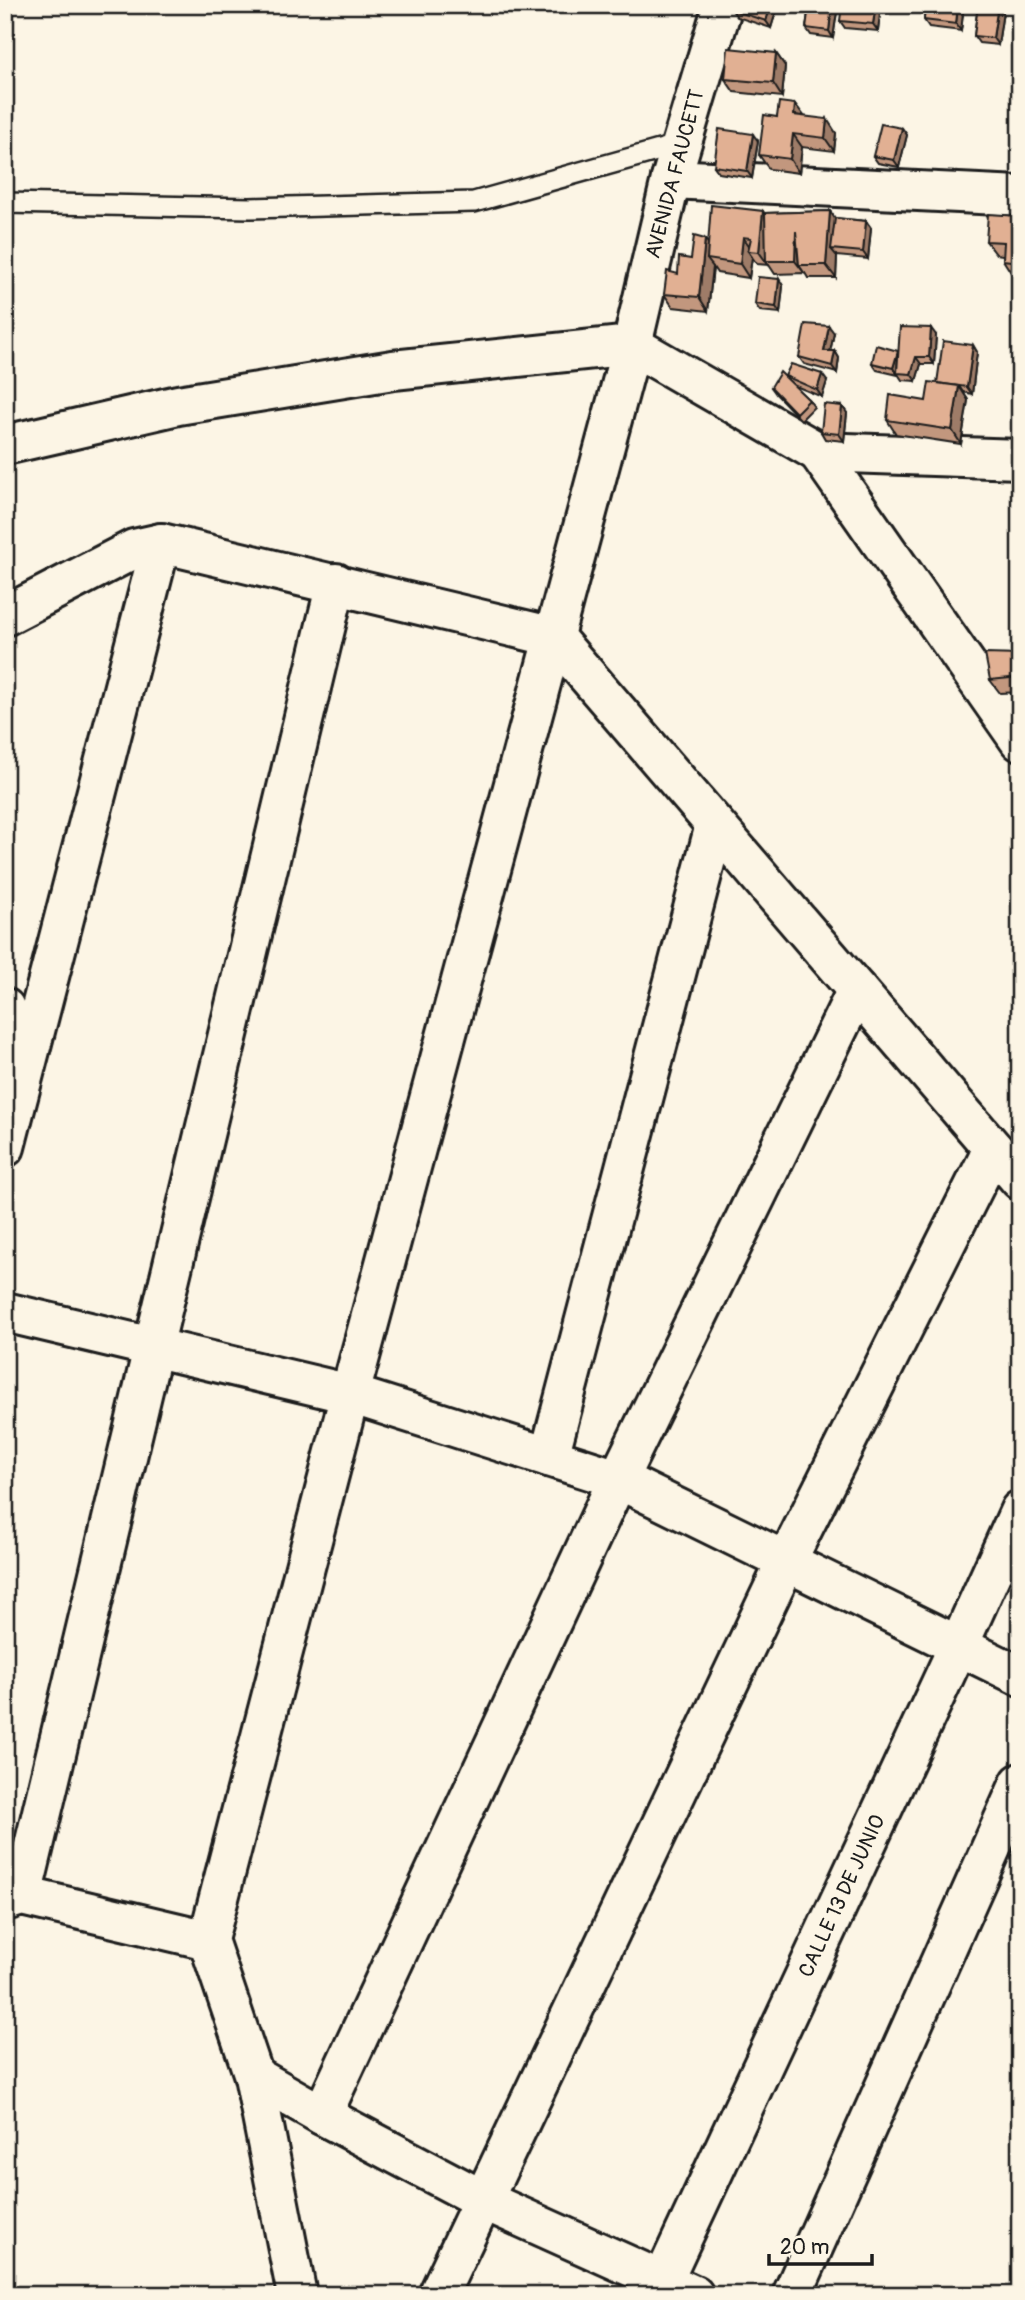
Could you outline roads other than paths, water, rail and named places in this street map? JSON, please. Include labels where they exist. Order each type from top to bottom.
[{"type":"street","name":"AVENIDA FAUCETT","points":[[208,1940],[350,1394],[632,345],[676,161],[723,5]]},
{"type":"street","points":[[676,161],[1020,196]]},
{"type":"street","points":[[5,445],[178,405],[380,372],[632,345],[818,452],[1020,741]]},
{"type":"street","points":[[818,452],[1020,459]]},
{"type":"street","points":[[5,1147],[161,542]]},
{"type":"street","points":[[5,616],[134,549],[161,542],[554,637],[1020,1180]]},
{"type":"street","points":[[297,2295],[254,2076],[208,1940],[13,1899],[153,1347],[336,583]]},
{"type":"street","points":[[549,1457],[715,825]]},
{"type":"street","points":[[322,2115],[618,1479],[857,990]]},
{"type":"street","points":[[5,1008],[21,1088]]},
{"type":"street","points":[[438,2295],[786,1562],[993,1149]]},
{"type":"street","points":[[5,1312],[350,1394],[618,1479],[1020,1676]]},
{"type":"street","name":"CALLE 13 DE JUNIO","points":[[678,2288],[1020,1510]]},
{"type":"street","points":[[792,2295],[1020,1783]]},
{"type":"street","points":[[254,2076],[483,2200],[678,2288]]},
{"type":"lane","points":[[5,203],[250,208],[474,202],[676,161]]}]
